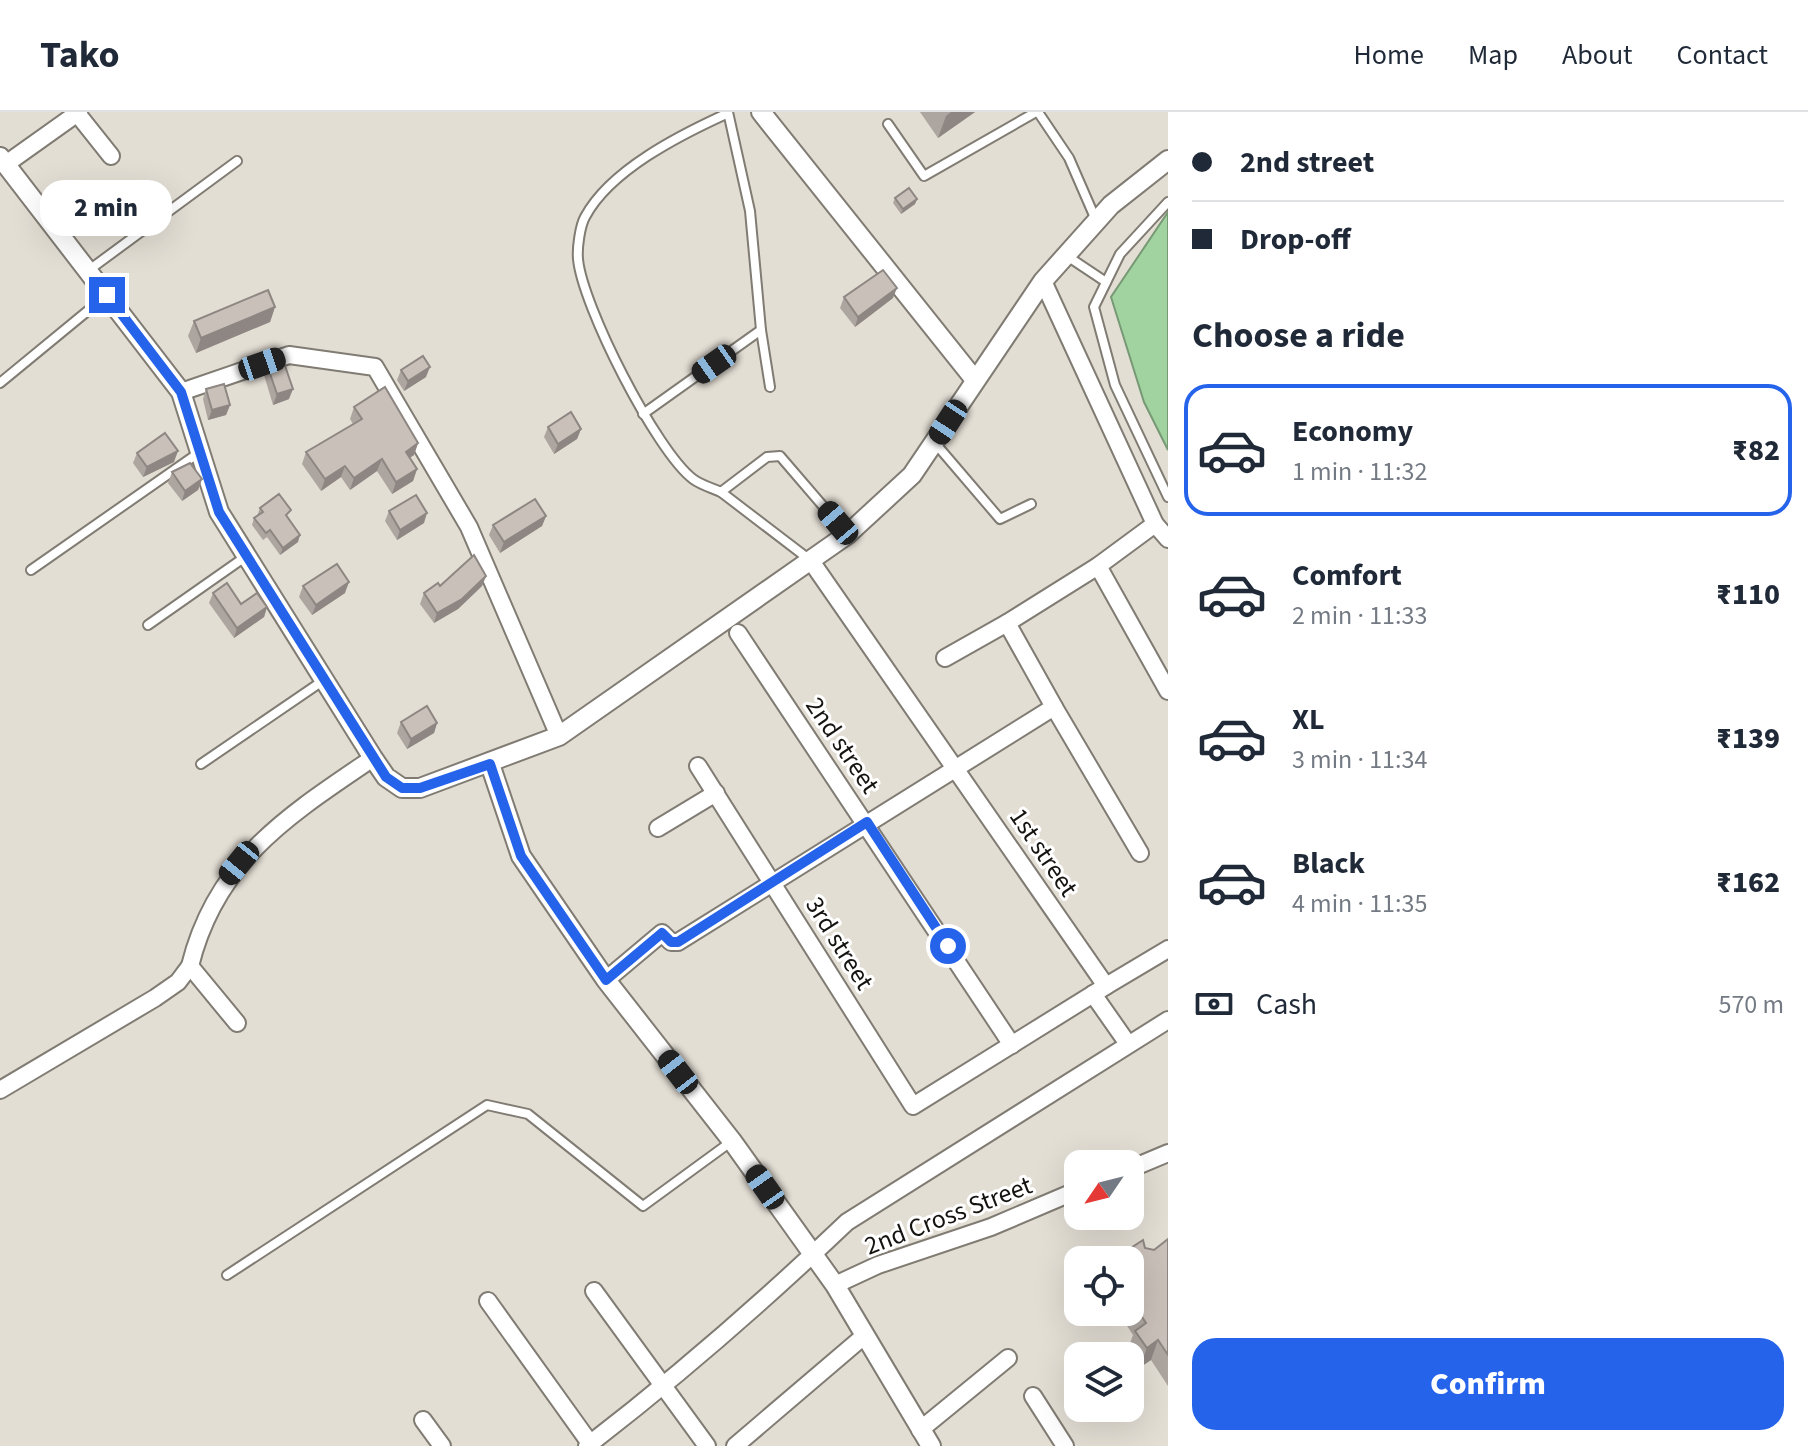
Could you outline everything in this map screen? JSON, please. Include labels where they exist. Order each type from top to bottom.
[{"type":"street","points":[[761,112],[975,380]]},
{"type":"street","points":[[111,156],[77,113],[3,161],[181,392],[219,512],[373,758],[386,777],[402,788],[420,788],[559,736],[848,534],[912,475],[1043,281],[1111,205],[1168,160]]},
{"type":"street","points":[[1043,281],[1155,524],[1168,539]]},
{"type":"street","points":[[181,392],[289,355],[375,367],[469,527],[559,736]]},
{"type":"street","points":[[945,658],[1098,566],[1155,524]]},
{"type":"street","name":"1st street","points":[[811,561],[956,765],[1100,990],[1128,1044]]},
{"type":"street","points":[[1098,566],[1168,691]]},
{"type":"street","points":[[1007,623],[1140,853]]},
{"type":"street","name":"2nd street","points":[[738,633],[867,822],[1012,1045]]},
{"type":"street","points":[[606,980],[662,933],[671,942],[678,942],[956,765],[1054,707]]},
{"type":"street","points":[[0,1090],[178,982],[190,966],[196,944],[225,881],[239,863],[279,825],[373,758]]},
{"type":"street","points":[[490,764],[521,856],[606,980],[732,1141],[835,1285],[931,1446]]},
{"type":"street","name":"3rd street","points":[[698,766],[913,1106],[1012,1045]]},
{"type":"street","points":[[658,828],[716,793]]},
{"type":"street","points":[[1012,1045],[1168,949]]},
{"type":"street","points":[[190,966],[237,1023]]},
{"type":"street","points":[[488,1301],[590,1445],[664,1387],[814,1256],[847,1222],[1168,1020]]},
{"type":"street","points":[[1144,1163],[1168,1153]]},
{"type":"street","name":"2nd Cross Street","points":[[835,1285],[878,1265],[991,1227],[1064,1196]]},
{"type":"street","points":[[594,1291],[707,1446]]},
{"type":"street","points":[[735,1446],[864,1336]]},
{"type":"street","points":[[920,1430],[1008,1358]]},
{"type":"street","points":[[1033,1396],[1065,1446]]},
{"type":"street","points":[[423,1420],[442,1446]]},
{"type":"lane","points":[[888,124],[924,176],[1037,112],[1069,158],[1096,221]]},
{"type":"lane","points":[[770,387],[761,330],[750,211],[727,113],[663,146],[603,191],[583,219],[578,259],[600,328],[643,414],[693,479],[721,492],[811,561]]},
{"type":"lane","points":[[88,270],[237,161]]},
{"type":"lane","points":[[1168,202],[1120,254],[1094,307],[1100,339],[1115,385],[1168,497]]},
{"type":"lane","points":[[1066,256],[1106,282]]},
{"type":"lane","points":[[0,383],[107,295]]},
{"type":"lane","points":[[643,414],[761,330]]},
{"type":"lane","points":[[935,443],[1000,519],[1031,504]]},
{"type":"lane","points":[[31,570],[200,452]]},
{"type":"lane","points":[[721,492],[767,457],[780,456],[848,534]]},
{"type":"lane","points":[[148,625],[245,557]]},
{"type":"lane","points":[[201,764],[324,680]]},
{"type":"lane","points":[[227,1275],[487,1105],[528,1114],[643,1206],[732,1141]]},
{"type":"shaded area","points":[[1168,212],[1168,450],[1144,402],[1111,297]]},
{"type":"building","points":[[909,188],[917,199],[903,209],[895,198]]},
{"type":"building","points":[[883,270],[897,288],[858,317],[844,297]]},
{"type":"building","points":[[268,290],[275,307],[201,338],[194,321]]},
{"type":"building","points":[[423,356],[430,367],[408,381],[401,370]]},
{"type":"building","points":[[283,360],[293,389],[277,394],[267,365]]},
{"type":"building","points":[[224,384],[230,405],[212,410],[206,389]]},
{"type":"building","points":[[385,387],[418,443],[406,452],[417,469],[396,482],[382,459],[354,478],[345,466],[325,479],[306,452],[362,419],[354,407]]},
{"type":"building","points":[[571,412],[581,429],[558,444],[548,427]]},
{"type":"building","points":[[165,433],[178,451],[147,467],[137,453]]},
{"type":"building","points":[[190,463],[202,479],[185,491],[172,472]]},
{"type":"building","points":[[279,494],[291,510],[286,515],[300,535],[283,548],[270,530],[266,533],[254,518],[263,512],[260,508]]},
{"type":"building","points":[[416,495],[427,513],[400,530],[389,511]]},
{"type":"building","points":[[535,499],[546,516],[504,542],[493,525]]},
{"type":"building","points":[[474,555],[486,576],[462,599],[437,613],[424,593],[438,583],[440,586]]},
{"type":"building","points":[[337,564],[349,582],[316,605],[303,586]]},
{"type":"building","points":[[227,583],[241,604],[257,593],[267,607],[237,628],[213,593]]},
{"type":"building","points":[[427,706],[437,723],[411,739],[401,722]]},
{"type":"building","points":[[1168,1239],[1168,1355],[1158,1340],[1147,1348],[1135,1331],[1146,1323],[1144,1246],[1134,1246],[1143,1240],[1145,1248],[1154,1250]]},
{"type":"route","points":[[107,295],[181,392],[219,512],[386,777],[402,788],[420,788],[490,764],[521,856],[606,980],[662,933],[671,942],[678,942],[867,822],[948,946]]}]
